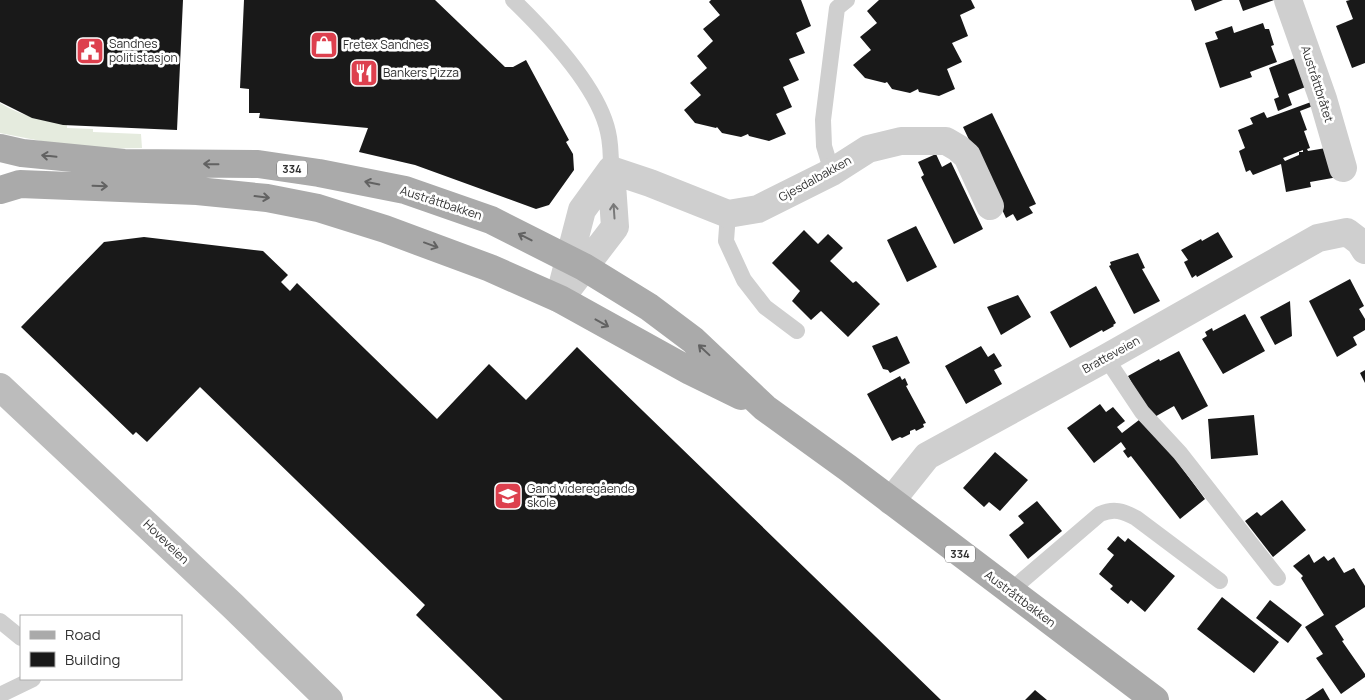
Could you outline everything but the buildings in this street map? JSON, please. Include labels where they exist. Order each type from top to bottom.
[{"type":"main road","name":"Austråttbakken","points":[[0,148],[22,153],[124,163],[258,164],[319,173],[405,190],[491,220],[576,263],[649,307],[693,340],[765,408],[1155,700]]},
{"type":"main road","name":"Austråttbakken","points":[[0,190],[20,184],[29,184],[197,191],[267,198],[318,208],[385,229],[490,268],[560,299],[690,371],[765,408]]},
{"type":"main road","name":"Hoveveien","points":[[0,387],[233,606],[329,700]]},
{"type":"street","name":"Austråttbråtet","points":[[1288,0],[1323,99],[1343,168]]},
{"type":"street","name":"Gjesdalbakken","points":[[728,214],[758,209],[832,172],[868,149],[901,141],[946,141],[958,148],[967,156],[990,206]]},
{"type":"street","points":[[611,170],[650,183],[728,214]]},
{"type":"street","points":[[576,263],[615,227],[611,170]]},
{"type":"street","points":[[560,299],[576,263],[582,210],[611,170]]},
{"type":"street","name":"Bratteveien","points":[[890,500],[927,456],[1106,358],[1318,238],[1356,241]]},
{"type":"lane","points":[[513,0],[570,63],[598,104],[608,131],[611,170]]},
{"type":"lane","points":[[832,172],[824,146],[823,120],[837,8],[847,0]]},
{"type":"lane","points":[[728,214],[726,241],[744,280],[765,307],[797,331]]},
{"type":"lane","points":[[1106,358],[1142,412],[1180,453],[1278,578]]},
{"type":"lane","points":[[1010,592],[1100,514],[1110,510],[1123,511],[1136,518],[1220,581]]},
{"type":"lane","points":[[0,621],[20,637]]},
{"type":"lane","points":[[0,695],[31,680]]},
{"type":"shaded area","points":[[0,103],[32,117],[67,124],[67,128],[93,129],[93,132],[141,134],[142,148],[82,149],[0,133]]},
{"type":"place","name":"Fretex Sandnes","points":[[324,45]]},
{"type":"place","name":"Sandnes politistasjon","points":[[90,51]]},
{"type":"place","name":"Bankers Pizza","points":[[364,73]]},
{"type":"place","name":"Gand videregående skole","points":[[508,496]]}]
